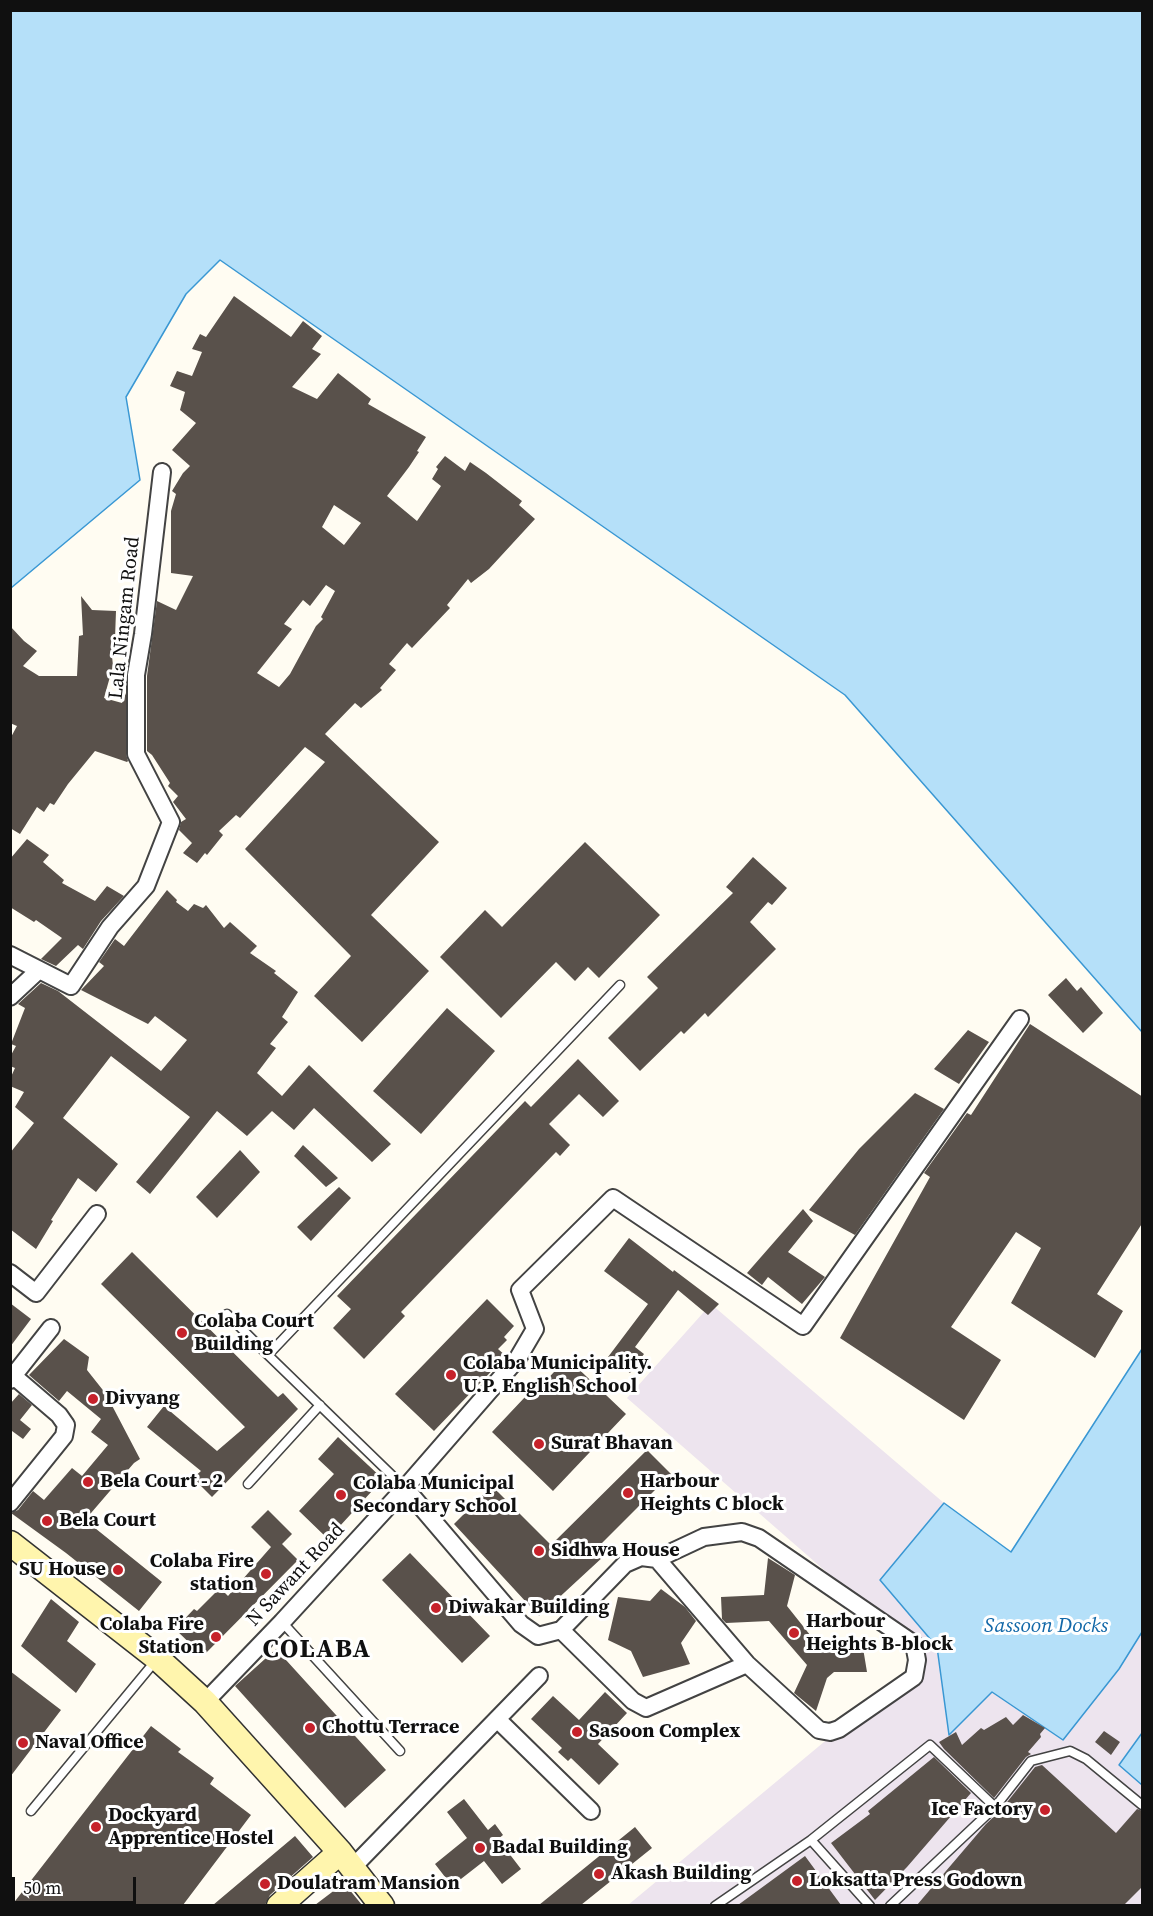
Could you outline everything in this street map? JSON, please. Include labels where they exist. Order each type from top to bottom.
[{"type":"main road","points":[[10,1542],[158,1658],[205,1702],[346,1860],[382,1905]]},
{"type":"main road","points":[[279,1905],[346,1860]]},
{"type":"street","name":"Lala Ningam Road","points":[[10,955],[71,986],[110,927],[146,886],[171,822],[136,754],[137,658],[144,625],[162,472]]},
{"type":"street","points":[[10,997],[39,970]]},
{"type":"street","name":"N Sawant Road","points":[[205,1702],[405,1488],[518,1358],[535,1329],[520,1290],[613,1198],[803,1326],[1020,1019]]},
{"type":"street","points":[[10,1273],[36,1293],[97,1214]]},
{"type":"street","points":[[10,1503],[64,1436],[66,1425],[59,1415],[12,1376],[51,1328]]},
{"type":"street","points":[[405,1488],[521,1624],[538,1636],[561,1630],[625,1564],[641,1557],[657,1559],[705,1537],[742,1532],[759,1538],[914,1644],[917,1660],[914,1677],[839,1729],[830,1732],[819,1730],[747,1664],[657,1559]]},
{"type":"street","points":[[561,1630],[633,1701],[646,1708],[747,1664]]},
{"type":"street","points":[[346,1860],[497,1719],[539,1676]]},
{"type":"street","points":[[497,1719],[591,1811]]},
{"type":"lane","points":[[268,1355],[621,985]]},
{"type":"lane","points":[[227,1314],[405,1488]]},
{"type":"lane","points":[[248,1484],[320,1405]]},
{"type":"lane","points":[[282,1622],[400,1750]]},
{"type":"lane","points":[[32,1811],[158,1658]]},
{"type":"lane","points":[[715,1905],[811,1840],[930,1745],[995,1807]]},
{"type":"lane","points":[[890,1905],[995,1807],[1031,1761],[1070,1751],[1086,1759],[1143,1805]]},
{"type":"lane","points":[[811,1840],[870,1905]]},
{"type":"shaded area","name":"Sassoon Docks","points":[[711,1304],[944,1503],[1010,1552],[1142,1349],[1142,1905],[628,1905],[925,1658],[627,1398]]},
{"type":"water","points":[[11,10],[1142,11],[1142,1032],[845,695],[220,260],[186,294],[126,397],[140,480],[11,588]]},
{"type":"water","name":"Sassoon Docks","points":[[1142,1349],[1142,1632],[1119,1669],[1063,1740],[992,1692],[949,1735],[937,1647],[880,1580],[944,1503],[1011,1552]]},
{"type":"water","points":[[1142,1733],[1142,1785],[1119,1765]]},
{"type":"building","points":[[234,296],[291,337],[303,321],[322,336],[312,349],[321,354],[292,387],[317,399],[338,373],[371,399],[368,404],[426,437],[417,451],[419,452],[387,496],[417,521],[441,486],[432,479],[438,469],[436,467],[445,456],[465,471],[470,462],[486,473],[522,501],[519,505],[535,519],[489,569],[471,583],[468,579],[447,605],[450,608],[412,648],[407,643],[389,664],[396,670],[380,688],[382,690],[361,708],[355,703],[325,734],[439,842],[371,915],[429,971],[362,1042],[314,996],[351,956],[245,849],[325,762],[305,747],[240,818],[236,815],[219,831],[223,835],[207,855],[205,853],[197,863],[183,853],[192,843],[179,830],[181,822],[186,819],[173,802],[178,796],[168,786],[170,783],[147,751],[147,676],[157,601],[176,610],[193,576],[171,573],[171,511],[176,494],[172,491],[190,466],[172,450],[196,423],[180,410],[185,392],[170,386],[177,371],[192,376],[202,352],[192,349],[200,334],[206,337]],"holes":[[[334,505],[361,523],[344,545],[322,527]],[[326,585],[335,591],[321,617],[323,619],[316,626],[290,674],[279,687],[257,673],[292,629],[284,624],[303,600],[310,606]]]},
{"type":"building","points":[[81,596],[92,610],[116,611],[115,638],[120,638],[115,657],[112,656],[113,666],[104,698],[122,703],[126,693],[128,761],[95,751],[54,805],[50,803],[44,812],[37,807],[20,834],[10,828],[10,739],[17,726],[10,723],[10,626],[37,651],[23,666],[39,676],[77,676],[79,636],[83,635]]},
{"type":"building","points":[[27,839],[49,855],[43,862],[64,880],[62,883],[95,901],[107,886],[124,896],[101,921],[83,949],[78,945],[56,966],[41,959],[62,938],[36,920],[34,922],[10,907],[10,859]]},
{"type":"building","points":[[585,842],[660,915],[599,978],[588,967],[575,981],[556,962],[501,1018],[440,957],[485,910],[502,927]]},
{"type":"building","points":[[753,857],[787,888],[772,905],[768,902],[750,922],[776,949],[708,1017],[705,1013],[684,1034],[681,1031],[640,1071],[608,1038],[658,988],[647,977],[733,893],[726,887]]},
{"type":"building","points":[[167,890],[177,900],[176,902],[188,911],[194,904],[203,908],[206,905],[224,928],[230,922],[257,946],[250,953],[276,971],[274,973],[298,992],[282,1017],[288,1022],[270,1044],[276,1048],[257,1073],[282,1096],[309,1065],[391,1144],[372,1162],[314,1108],[294,1130],[272,1111],[247,1136],[217,1111],[150,1194],[136,1182],[190,1117],[111,1056],[63,1118],[118,1164],[96,1192],[78,1178],[51,1220],[53,1221],[36,1249],[10,1229],[10,1153],[34,1123],[15,1107],[24,1092],[10,1086],[10,1079],[15,1068],[10,1066],[10,1057],[16,1046],[11,1044],[25,1008],[18,1004],[41,983],[58,991],[161,1071],[187,1040],[155,1016],[148,1024],[81,990],[104,966],[99,962],[115,939],[124,946]]},
{"type":"building","points":[[1066,978],[1077,991],[1081,987],[1103,1013],[1083,1033],[1048,995]]},
{"type":"building","points":[[447,1008],[495,1051],[421,1134],[373,1091]]},
{"type":"building","points":[[1030,1024],[1143,1097],[1143,1222],[1097,1294],[1123,1311],[1095,1358],[1011,1303],[1041,1248],[1016,1232],[951,1327],[1001,1360],[964,1420],[840,1338],[930,1177],[924,1173],[967,1113],[971,1115]]},
{"type":"building","points":[[968,1030],[989,1042],[959,1084],[934,1069]]},
{"type":"building","points":[[578,1059],[619,1101],[603,1117],[579,1094],[549,1124],[570,1145],[560,1156],[556,1152],[401,1312],[405,1316],[364,1359],[333,1328],[351,1309],[337,1296],[525,1101],[531,1107]]},
{"type":"building","points":[[915,1093],[944,1109],[855,1235],[809,1210],[859,1149]]},
{"type":"building","points":[[303,1145],[338,1178],[326,1187],[294,1156]]},
{"type":"building","points":[[240,1150],[260,1172],[217,1218],[196,1197]]},
{"type":"building","points":[[339,1187],[351,1198],[311,1241],[297,1227]]},
{"type":"building","points":[[803,1209],[813,1221],[788,1252],[825,1277],[802,1304],[768,1277],[762,1285],[747,1273]]},
{"type":"building","points":[[629,1238],[719,1304],[708,1315],[678,1290],[635,1347],[644,1354],[630,1373],[608,1357],[648,1304],[604,1271]]},
{"type":"building","points":[[132,1252],[278,1397],[283,1393],[298,1409],[212,1497],[193,1478],[201,1471],[147,1427],[164,1406],[217,1451],[245,1427],[101,1284]]},
{"type":"building","name":"Colaba Municipality. U.P. English School","points":[[487,1299],[514,1326],[504,1337],[507,1340],[498,1349],[506,1356],[434,1431],[395,1394]]},
{"type":"building","points":[[10,1303],[31,1319],[10,1347]]},
{"type":"building","points":[[64,1339],[89,1357],[87,1370],[106,1394],[140,1459],[85,1520],[162,1582],[139,1611],[11,1513],[18,1510],[33,1491],[44,1500],[72,1468],[82,1476],[108,1445],[91,1432],[101,1419],[67,1391],[59,1401],[29,1375]]},
{"type":"building","points":[[567,1358],[626,1414],[553,1491],[492,1432],[525,1397],[528,1400]]},
{"type":"building","points":[[19,1394],[32,1405],[20,1420],[31,1429],[23,1439],[12,1431],[10,1433],[10,1404]]},
{"type":"building","name":"Colaba Municipal Secondary School","points":[[338,1437],[383,1479],[328,1539],[299,1511],[334,1474],[318,1459]]},
{"type":"building","name":"Sidhwa House","points":[[647,1450],[671,1474],[597,1548],[604,1556],[539,1616],[454,1524],[492,1486],[551,1545]]},
{"type":"building","name":"Colaba Fire station","points":[[268,1510],[292,1534],[282,1544],[298,1560],[203,1656],[175,1629],[194,1609],[197,1611],[220,1588],[228,1596],[271,1547],[251,1527]]},
{"type":"building","name":"Diwakar Building","points":[[410,1553],[490,1636],[462,1663],[382,1580]]},
{"type":"building","name":"Harbour Heights B-block","points":[[768,1558],[795,1575],[787,1606],[822,1650],[862,1642],[867,1672],[834,1672],[827,1678],[816,1711],[794,1693],[807,1665],[769,1621],[726,1623],[722,1619],[721,1597],[764,1595]]},
{"type":"building","points":[[661,1589],[685,1607],[696,1621],[681,1643],[690,1664],[643,1677],[631,1651],[608,1640],[618,1597],[650,1601]]},
{"type":"building","points":[[51,1599],[79,1622],[67,1641],[96,1664],[76,1693],[21,1646]]},
{"type":"building","name":"Chottu Terrace","points":[[276,1649],[386,1770],[345,1808],[235,1686]]},
{"type":"building","name":"Naval Office","points":[[10,1671],[61,1710],[10,1777]]},
{"type":"building","name":"Sasoon Complex","points":[[605,1692],[627,1713],[598,1744],[619,1764],[599,1785],[571,1758],[568,1761],[558,1752],[562,1748],[531,1719],[553,1696],[579,1720]]},
{"type":"building","points":[[1023,1715],[1045,1728],[1040,1734],[1041,1737],[1028,1752],[1031,1754],[1026,1757],[994,1798],[939,1742],[956,1732],[962,1745],[981,1728],[984,1730],[1006,1717],[1013,1725]]},
{"type":"building","points":[[151,1726],[181,1749],[178,1752],[214,1778],[210,1784],[251,1815],[183,1905],[12,1905]]},
{"type":"building","points":[[1104,1731],[1120,1742],[1111,1755],[1095,1742]]},
{"type":"building","points":[[934,1757],[971,1793],[875,1900],[831,1843],[870,1814],[868,1811]]},
{"type":"building","name":"Ice Factory","points":[[1042,1765],[1116,1833],[1137,1809],[1143,1811],[1143,1886],[1124,1905],[917,1905],[986,1824],[1000,1811],[1035,1767]]},
{"type":"building","name":"Badal Building","points":[[464,1799],[488,1830],[495,1824],[503,1835],[498,1839],[521,1869],[502,1884],[484,1861],[452,1886],[435,1864],[467,1838],[447,1812]]},
{"type":"building","name":"Akash Building","points":[[635,1827],[652,1848],[581,1905],[539,1905]]},
{"type":"building","name":"Doulatram Mansion","points":[[295,1836],[313,1857],[270,1895],[265,1905],[213,1905]]},
{"type":"building","name":"Loksatta Press Godown","points":[[805,1856],[841,1905],[738,1905]]},
{"type":"building","points":[[344,1883],[362,1905],[315,1905]]},
{"type":"place","name":"Colaba Court Building","points":[[182,1333]]},
{"type":"place","name":"Colaba Municipality. U.P. English School","points":[[451,1375]]},
{"type":"place","name":"Divyang","points":[[93,1399]]},
{"type":"place","name":"Surat Bhavan","points":[[539,1444]]},
{"type":"place","name":"Bela Court - 2","points":[[88,1482]]},
{"type":"place","name":"Harbour Heights C block","points":[[628,1493]]},
{"type":"place","name":"Colaba Municipal Secondary School","points":[[341,1495]]},
{"type":"place","name":"Bela Court","points":[[47,1521]]},
{"type":"place","name":"Sidhwa House","points":[[539,1551]]},
{"type":"place","name":"SU House","points":[[118,1570]]},
{"type":"place","name":"Colaba Fire station","points":[[266,1574]]},
{"type":"place","name":"Diwakar Building","points":[[436,1608]]},
{"type":"place","name":"Harbour Heights B-block","points":[[794,1633]]},
{"type":"place","name":"Colaba Fire Station","points":[[216,1637]]},
{"type":"place","name":"Chottu Terrace","points":[[310,1728]]},
{"type":"place","name":"Sasoon Complex","points":[[577,1732]]},
{"type":"place","name":"Naval Office","points":[[23,1743]]},
{"type":"place","name":"Ice Factory","points":[[1045,1810]]},
{"type":"place","name":"Dockyard Apprentice Hostel","points":[[96,1827]]},
{"type":"place","name":"Badal Building","points":[[480,1848]]},
{"type":"place","name":"Akash Building","points":[[599,1874]]},
{"type":"place","name":"Loksatta Press Godown","points":[[797,1881]]},
{"type":"place","name":"Doulatram Mansion","points":[[265,1884]]},
{"type":"district","name":"COLABA","points":[[317,1650]]}]
